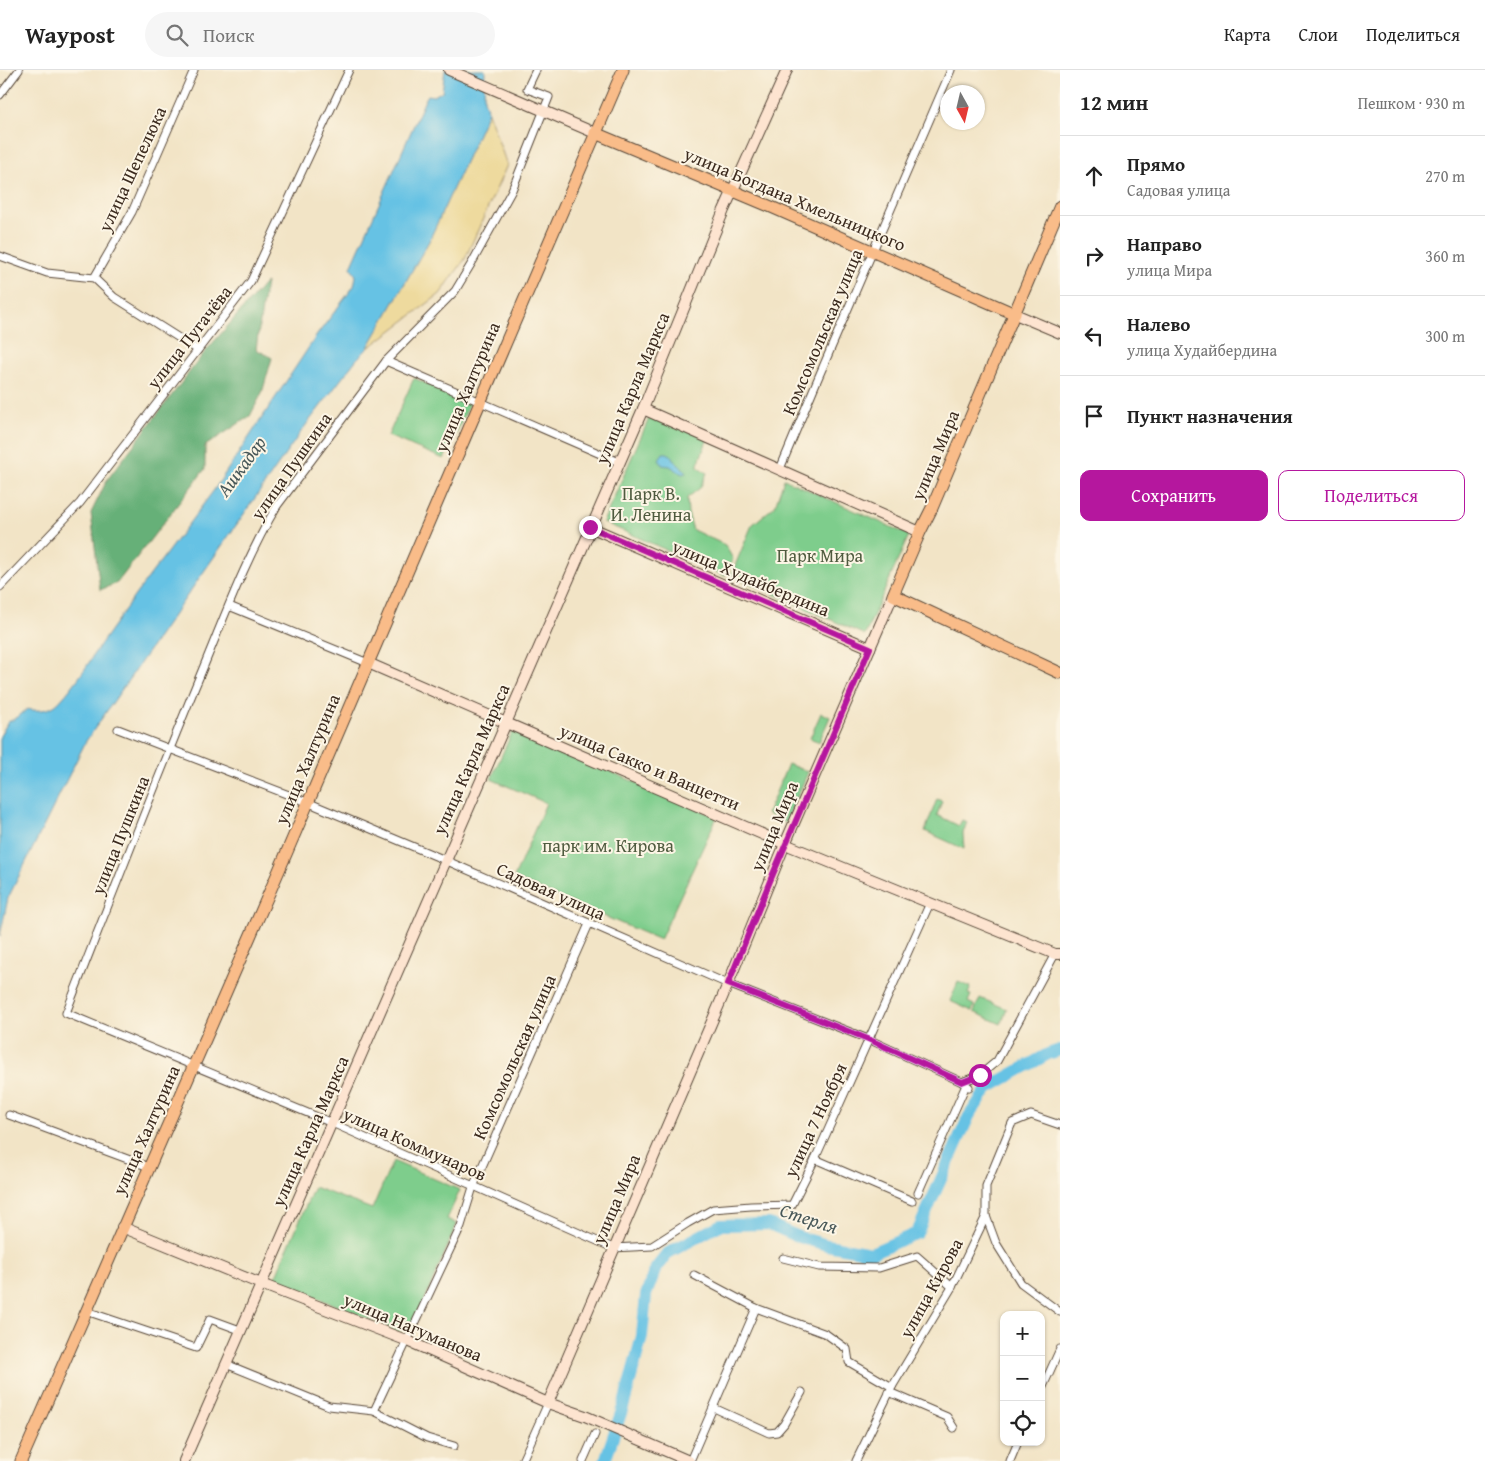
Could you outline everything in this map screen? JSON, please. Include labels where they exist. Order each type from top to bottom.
[{"type":"main road","name":"улица Халтурина","points":[[21,1461],[308,802],[594,133],[623,70]]},
{"type":"main road","name":"улица Богдана Хмельницкого","points":[[594,133],[733,190],[1015,314]]},
{"type":"main road","name":"улица Мира","points":[[894,593],[1060,206]]},
{"type":"main road","points":[[894,593],[1060,666]]},
{"type":"main road","points":[[894,593],[1060,673]]},
{"type":"street","points":[[0,95],[19,70]]},
{"type":"street","name":"улица Шепелюка","points":[[94,278],[132,212],[194,70]]},
{"type":"street","name":"улица Пугачёва","points":[[0,587],[80,503],[251,281],[349,70]]},
{"type":"street","name":"улица Богдана Хмельницкого","points":[[448,70],[594,133]]},
{"type":"street","name":"улица Пушкина","points":[[66,1012],[170,749],[229,606],[265,526],[277,506],[386,361],[456,291],[474,262],[512,190],[549,97],[527,89],[536,70]]},
{"type":"street","name":"улица Карла Маркса","points":[[184,1461],[643,409],[733,190],[787,70]]},
{"type":"street","name":"Комсомольская улица","points":[[780,469],[951,70]]},
{"type":"street","points":[[0,256],[47,273],[94,278],[114,297],[198,350]]},
{"type":"street","name":"улица Богдана Хмельницкого","points":[[1015,314],[1060,333]]},
{"type":"street","points":[[386,361],[619,462]]},
{"type":"street","points":[[643,409],[920,532]]},
{"type":"street","name":"улица Худайбердина","points":[[590,527],[870,648]]},
{"type":"street","name":"улица Мира","points":[[522,1461],[894,593]]},
{"type":"street","name":"улица Сакко и Ванцетти","points":[[229,606],[368,663],[785,844],[1057,954]]},
{"type":"street","name":"Садовая улица","points":[[118,729],[308,802],[728,984],[868,1039],[965,1085]]},
{"type":"street","name":"улица 7 Ноября","points":[[613,1248],[652,1246],[713,1209],[792,1205],[815,1159],[930,902]]},
{"type":"street","name":"Комсомольская улица","points":[[374,1411],[461,1226],[473,1187],[589,924]]},
{"type":"street","points":[[918,1193],[965,1085],[997,1061],[1057,954]]},
{"type":"street","name":"улица Коммунаров","points":[[66,1012],[332,1123],[613,1248]]},
{"type":"street","points":[[9,1114],[149,1167]]},
{"type":"street","name":"улица Кирова","points":[[856,1461],[890,1390],[952,1287],[986,1216],[986,1186],[1012,1122],[1031,1115],[1060,1125]]},
{"type":"street","points":[[815,1159],[912,1201]]},
{"type":"street","points":[[986,1216],[996,1243],[1021,1283],[1060,1312]]},
{"type":"street","name":"улица Нагуманова","points":[[122,1227],[408,1341],[548,1403],[644,1440],[689,1461]]},
{"type":"street","points":[[783,1258],[819,1267],[879,1268],[917,1256],[952,1287]]},
{"type":"street","points":[[694,1275],[756,1308],[826,1334],[847,1348],[849,1362],[890,1390],[947,1417],[954,1428]]},
{"type":"street","points":[[689,1461],[714,1408],[756,1308]]},
{"type":"street","points":[[86,1311],[196,1348],[210,1319],[240,1330]]},
{"type":"street","points":[[1045,1382],[1060,1349]]},
{"type":"street","points":[[226,1364],[329,1406],[374,1411],[428,1438],[454,1446]]},
{"type":"street","points":[[714,1408],[769,1433],[777,1432],[784,1424],[802,1392]]},
{"type":"street","points":[[583,1461],[595,1434]]},
{"type":"street","points":[[1010,1461],[1016,1446]]},
{"type":"green space","points":[[266,282],[256,349],[272,358],[262,393],[250,416],[205,446],[205,469],[117,583],[100,590],[91,513],[107,480],[204,353]]},
{"type":"green space","points":[[414,378],[470,403],[444,459],[388,436]]},
{"type":"green space","name":"Парк В. И. Ленина","points":[[651,414],[708,438],[698,464],[698,467],[707,473],[700,488],[687,498],[688,513],[693,530],[725,545],[733,559],[725,576],[603,522]]},
{"type":"green space","name":"Парк Мира","points":[[784,479],[909,535],[865,635],[731,575],[752,525],[775,506]]},
{"type":"green space","points":[[821,713],[830,717],[819,742],[810,738]]},
{"type":"green space","name":"парк им. Кирова","points":[[513,730],[717,817],[660,940],[514,878],[546,803],[491,779]]},
{"type":"green space","points":[[788,764],[808,772],[786,823],[767,814]]},
{"type":"green space","points":[[937,799],[942,801],[937,815],[959,826],[962,820],[967,822],[963,833],[964,849],[925,831]]},
{"type":"green space","points":[[958,982],[971,987],[968,994],[971,995],[968,1002],[974,1005],[972,1011],[950,1001]]},
{"type":"green space","points":[[980,998],[1007,1009],[1001,1024],[974,1012]]},
{"type":"green space","points":[[393,1161],[460,1190],[447,1219],[457,1224],[413,1327],[398,1331],[274,1280],[314,1187],[372,1209]]},
{"type":"sand","points":[[488,112],[507,165],[465,259],[440,294],[367,349],[429,241]]},
{"type":"water","name":"Ашкадар","points":[[445,70],[485,70],[484,99],[488,112],[429,241],[367,349],[356,360],[303,429],[86,741],[8,898],[0,936],[0,736],[8,722],[18,717],[27,709],[40,710],[51,708],[69,691],[136,594],[214,490],[317,335],[354,286],[356,276],[351,267],[425,100],[428,95],[433,96],[442,92]]},
{"type":"water","points":[[663,453],[671,455],[674,461],[686,473],[682,474],[670,466],[662,465],[659,459]]},
{"type":"waterway","name":"Стерля","points":[[605,1461],[624,1404],[642,1336],[646,1295],[656,1268],[668,1253],[720,1225],[769,1224],[799,1237],[827,1245],[871,1253],[917,1233],[969,1116],[988,1088],[1048,1054],[1060,1050]]},
{"type":"route","points":[[590,527],[870,648],[728,984],[868,1039],[962,1082],[980,1075]]}]
